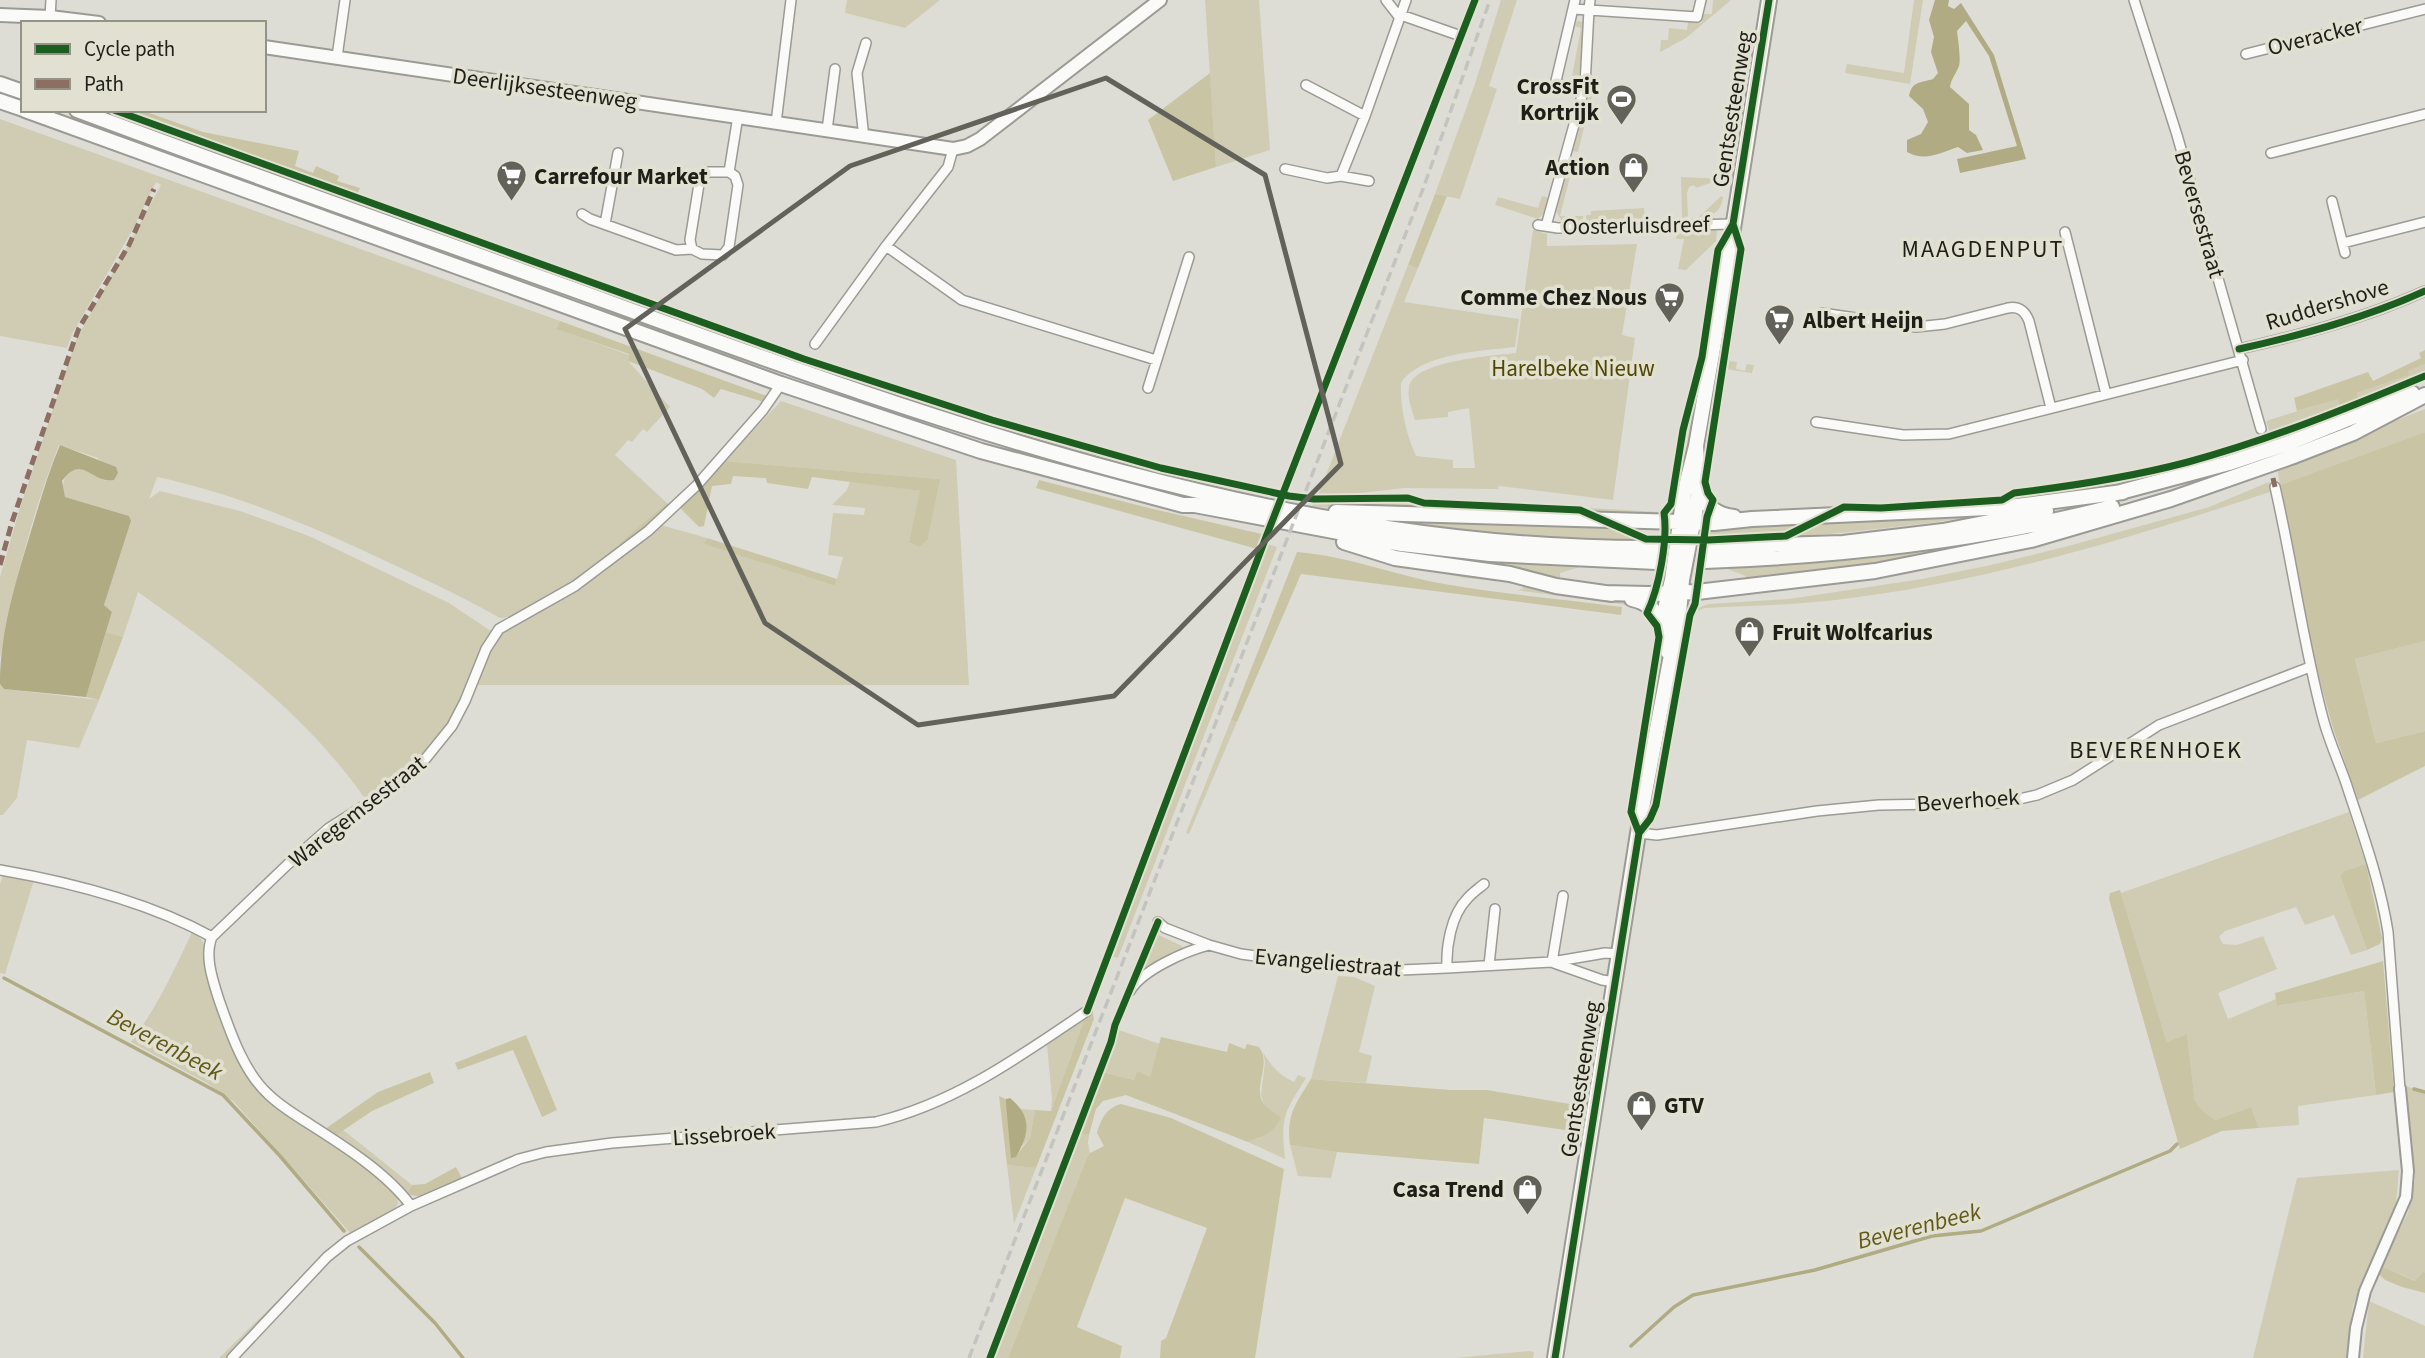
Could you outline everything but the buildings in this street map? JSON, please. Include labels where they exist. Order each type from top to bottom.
[{"type":"main road","points":[[953,149],[980,139],[1160,0]]},
{"type":"main road","name":"Gentsesteenweg","points":[[1687,522],[1684,494],[1696,446],[1769,0]]},
{"type":"main road","points":[[0,15],[83,21]]},
{"type":"main road","name":"Deerlijksesteenweg","points":[[266,47],[953,149]]},
{"type":"main road","points":[[0,83],[21,91]]},
{"type":"main road","points":[[0,101],[21,109]]},
{"type":"main road","points":[[30,112],[780,384],[981,451],[1183,505],[1193,510],[1337,541],[1395,558],[1510,574],[1556,586],[1640,600],[1658,616],[1664,632]]},
{"type":"main road","points":[[84,112],[718,342],[888,401],[1075,458],[1164,482],[1325,519],[1492,541],[1616,548],[1658,555],[1490,554],[1402,544],[1195,505],[1183,505]]},
{"type":"main road","points":[[2224,480],[2053,521],[1943,541],[1836,554],[1706,554],[1843,543],[1943,531],[2054,510],[2249,456],[2350,419],[2425,387]]},
{"type":"main road","points":[[1604,593],[1675,593],[1875,571],[1988,550],[2171,499],[2353,433],[2425,395]]},
{"type":"main road","name":"Gentsesteenweg","points":[[1555,1357],[1639,833],[1670,663],[1675,593],[1687,522],[1699,491],[1696,446]]},
{"type":"main road","points":[[1699,491],[1704,501],[1717,512],[1725,516],[1752,519]]},
{"type":"main road","points":[[1278,508],[1379,514],[1714,523],[2009,508],[2123,492]]},
{"type":"main road","name":"Gentsesteenweg","points":[[1670,663],[1664,632],[1666,605],[1675,593]]},
{"type":"street","points":[[50,17],[51,0]]},
{"type":"street","points":[[337,57],[345,0]]},
{"type":"street","points":[[776,122],[791,0]]},
{"type":"street","points":[[1386,0],[1400,16],[1458,35]]},
{"type":"street","points":[[1341,176],[1406,0]]},
{"type":"street","points":[[1589,5],[1586,85],[1555,85],[1574,4],[1589,5],[1697,17],[1700,0]]},
{"type":"street","name":"Beversestraat","points":[[2134,0],[2180,147],[2261,429]]},
{"type":"street","name":"Overacker","points":[[2246,54],[2425,9]]},
{"type":"street","points":[[862,136],[857,73],[866,43]]},
{"type":"street","points":[[827,130],[835,69]]},
{"type":"street","points":[[1306,85],[1365,116]]},
{"type":"street","name":"Oosterluisdreef","points":[[1586,85],[1542,225],[1558,228],[1734,224]]},
{"type":"street","points":[[2271,153],[2425,114]]},
{"type":"street","points":[[729,172],[738,117]]},
{"type":"street","points":[[815,344],[886,246],[948,167],[953,149]]},
{"type":"street","points":[[605,225],[618,153]]},
{"type":"street","points":[[1285,169],[1327,178],[1341,176],[1369,181]]},
{"type":"street","points":[[582,214],[676,250],[692,250],[719,256],[728,251],[738,185],[729,172],[708,172],[699,178],[690,240],[692,250]]},
{"type":"street","name":"Ruddershove","points":[[2332,201],[2345,253]]},
{"type":"street","points":[[2343,243],[2425,222]]},
{"type":"street","points":[[2065,232],[2106,394]]},
{"type":"street","points":[[886,246],[962,300],[1156,360]]},
{"type":"street","points":[[1149,388],[1189,257]]},
{"type":"street","name":"Ruddershove","points":[[2239,349],[2279,340],[2392,306],[2425,291]]},
{"type":"street","points":[[1822,313],[1916,327],[1945,324],[2008,308],[2019,308],[2029,321],[2051,408]]},
{"type":"street","points":[[1816,422],[1903,435],[1934,436],[2243,360]]},
{"type":"street","name":"Waregemsestraat","points":[[212,937],[329,828],[400,783],[418,768],[452,726],[486,649],[499,629],[575,586],[611,561],[664,517],[697,485],[763,410],[780,384]]},
{"type":"street","points":[[2275,487],[2310,667],[2325,726],[2346,782],[2384,906],[2388,932],[2408,1184],[2403,1209],[2373,1273],[2360,1309],[2353,1358]]},
{"type":"street","name":"Beverhoek","points":[[1639,833],[1657,835],[1852,807],[2002,803],[2038,795],[2073,780],[2159,725],[2310,667]]},
{"type":"street","points":[[0,870],[82,888],[178,919],[212,937],[208,946],[209,961],[217,992],[233,1038],[258,1082],[277,1102],[370,1167],[405,1197],[411,1206]]},
{"type":"street","points":[[1447,968],[1446,951],[1460,908],[1484,884]]},
{"type":"street","points":[[1552,962],[1563,897]]},
{"type":"street","points":[[1489,965],[1495,909]]},
{"type":"street","name":"Evangeliestraat","points":[[1158,922],[1165,928],[1209,945],[1241,954],[1330,966],[1401,970],[1552,962],[1605,953],[1620,954]]},
{"type":"street","points":[[1130,991],[1144,975],[1186,953],[1209,945]]},
{"type":"street","name":"Evangeliestraat","points":[[1552,962],[1602,980],[1616,982]]},
{"type":"street","name":"Lissebroek","points":[[232,1358],[327,1257],[352,1238],[411,1206],[486,1172],[546,1152],[612,1143],[876,1122],[896,1118],[947,1096],[1010,1062],[1087,1011]]},
{"type":"highlighted area","points":[[1106,78],[1265,175],[1341,464],[1114,696],[918,725],[765,623],[625,329],[850,166]]},
{"type":"green space","points":[[847,0],[940,0],[905,28],[845,13]]},
{"type":"green space","points":[[1205,0],[1259,0],[1270,150],[1216,167]]},
{"type":"green space","points":[[1501,0],[1517,0],[1489,86],[1497,89],[1460,199],[1435,194],[1475,84]]},
{"type":"green space","points":[[1713,0],[1731,0],[1686,38],[1660,52],[1661,40],[1668,40],[1669,28],[1687,30],[1688,22],[1702,23],[1703,14],[1712,14]]},
{"type":"green space","points":[[1914,0],[1923,0],[1910,84],[1845,73],[1847,64],[1904,73]]},
{"type":"green space","points":[[1577,21],[1585,22],[1579,76],[1574,79],[1572,76],[1581,28],[1575,26]]},
{"type":"green space","points":[[1592,96],[1578,152],[1572,151],[1586,97]]},
{"type":"green space","points":[[0,119],[560,321],[557,329],[629,355],[628,361],[670,407],[647,432],[643,429],[632,442],[628,440],[615,455],[667,503],[620,544],[623,548],[581,578],[528,610],[500,618],[430,582],[310,527],[235,498],[157,477],[149,499],[160,491],[240,511],[309,536],[449,603],[491,631],[463,696],[441,734],[407,770],[366,800],[317,740],[290,712],[232,662],[138,592],[123,637],[106,632],[112,612],[104,605],[131,521],[129,516],[65,497],[63,491],[66,476],[74,470],[86,471],[106,481],[98,458],[59,445],[25,550],[0,658],[0,577],[76,340],[161,185],[156,182],[133,229],[72,334],[67,348],[0,336]]},
{"type":"green space","points":[[1568,164],[1573,165],[1560,216],[1583,216],[1583,222],[1563,223],[1556,211]]},
{"type":"green space","points":[[1681,177],[1726,179],[1725,185],[1710,183],[1696,188],[1694,185],[1689,187],[1688,216],[1682,219]]},
{"type":"green space","points":[[1542,196],[1549,198],[1546,211],[1538,219],[1495,205],[1498,197],[1538,208]]},
{"type":"green space","points":[[1721,196],[1721,206],[1716,212],[1699,217]]},
{"type":"green space","points":[[1644,208],[1645,220],[1586,222],[1586,215],[1591,215],[1591,211]]},
{"type":"green space","name":"Harelbeke Nieuw","points":[[1533,230],[1547,234],[1547,246],[1637,244],[1622,335],[1635,338],[1613,500],[1499,486],[1498,489],[1404,488],[1317,498],[1408,265],[1418,268],[1404,302],[1519,319],[1515,347],[1437,359],[1410,373],[1401,383],[1404,420],[1416,456],[1453,460],[1453,468],[1475,468],[1469,408],[1448,412],[1448,417],[1415,420],[1409,400],[1409,387],[1414,378],[1439,365],[1516,353]]},
{"type":"green space","points":[[1685,230],[1717,231],[1716,241],[1686,270],[1678,269],[1684,239],[1676,239],[1677,235]]},
{"type":"green space","points":[[1731,331],[1734,331],[1729,361],[1737,362],[1736,369],[1745,371],[1747,364],[1754,365],[1752,373],[1725,369]]},
{"type":"green space","points":[[2425,364],[2425,373],[2359,401],[2357,393],[2408,375],[2407,371]]},
{"type":"green space","points":[[2339,398],[2341,408],[2270,433],[2266,421]]},
{"type":"green space","points":[[781,401],[956,460],[969,685],[477,685],[491,649],[505,631],[601,574],[661,525],[707,538],[705,544],[835,586],[843,557],[828,555],[833,513],[864,515],[865,508],[832,505],[847,490],[850,481],[921,491],[909,542],[928,539],[939,479],[724,461]]},
{"type":"green space","points":[[2425,409],[2425,432],[2280,485],[2277,467]]},
{"type":"green space","points":[[2269,482],[2273,491],[2053,558],[1884,593],[1812,602],[1705,608],[1697,611],[1690,626],[1696,611],[1709,604],[1789,599],[1922,579],[1991,565],[2209,507]]},
{"type":"green space","points":[[1408,500],[1423,506],[1586,514],[1589,508],[1659,512],[1657,516],[1340,509],[1312,506],[1314,501]]},
{"type":"green space","points":[[1979,513],[1979,516],[1816,535],[1793,537],[1806,530],[1803,524],[1783,534],[1709,537],[1710,527]]},
{"type":"green space","points":[[1413,520],[1624,526],[1622,532],[1641,541],[1526,537],[1414,526]]},
{"type":"green space","points":[[2072,524],[1967,551],[1744,583],[1746,576],[1722,567],[1895,554]]},
{"type":"green space","points":[[1264,543],[1277,547],[1118,958],[1113,957]]},
{"type":"green space","points":[[1410,552],[1580,567],[1560,573],[1560,580],[1520,570],[1410,555]]},
{"type":"green space","points":[[1409,567],[1523,582],[1572,595],[1635,603],[1635,606],[1517,590],[1523,589],[1522,583],[1465,578]]},
{"type":"green space","points":[[2425,641],[2425,731],[2376,743],[2355,659]]},
{"type":"green space","points":[[0,684],[5,689],[99,700],[79,748],[27,740],[17,798],[3,815],[0,815]]},
{"type":"green space","points":[[1231,720],[1237,722],[1189,834],[1186,833]]},
{"type":"green space","points":[[2349,812],[2366,864],[2344,871],[2340,876],[2367,950],[2351,955],[2334,915],[2305,925],[2296,907],[2225,931],[2219,937],[2223,944],[2237,945],[2263,936],[2277,969],[2218,993],[2228,1019],[2276,999],[2278,1006],[2364,991],[2376,1095],[2298,1106],[2299,1125],[2259,1128],[2251,1107],[2215,1120],[2195,1101],[2187,1034],[2167,1042],[2121,893]]},
{"type":"green space","points":[[3,876],[34,880],[5,974],[0,973],[0,884]]},
{"type":"green space","points":[[1150,931],[1182,946],[1182,950],[1133,976]]},
{"type":"green space","points":[[192,932],[203,942],[216,1002],[251,1078],[397,1194],[398,1204],[393,1211],[352,1235],[234,1102],[207,1083],[131,1042],[172,975]]},
{"type":"green space","points":[[1338,976],[1354,977],[1375,986],[1359,1052],[1372,1056],[1366,1083],[1311,1079]]},
{"type":"green space","points":[[1085,1017],[1051,1111],[1047,1045]]},
{"type":"green space","points":[[1113,1028],[1160,1044],[1151,1078],[1137,1071],[1134,1080],[1104,1072],[1081,1132],[1089,1135],[1090,1153],[1008,1358],[988,1358],[1076,1131]]},
{"type":"green space","points":[[1263,1052],[1276,1070],[1289,1079],[1294,1082],[1298,1075],[1306,1078],[1285,1116],[1285,1159],[1248,1142],[1260,1138],[1264,1105],[1261,1095],[1265,1062]]},
{"type":"green space","points":[[2406,1086],[2425,1093],[2425,1273],[2416,1281],[2381,1266],[2408,1213],[2415,1180]]},
{"type":"green space","points":[[1019,1109],[1035,1110],[1030,1138],[1021,1147],[1026,1128],[1025,1119]]},
{"type":"green space","points":[[342,1129],[412,1185],[407,1193],[335,1136]]},
{"type":"green space","points":[[1290,1145],[1337,1152],[1331,1178],[1298,1176]]},
{"type":"green space","points":[[1007,1165],[1036,1168],[1014,1224]]},
{"type":"green space","points":[[2399,1170],[2396,1203],[2353,1305],[2346,1358],[2253,1358],[2297,1178]]},
{"type":"green space","points":[[323,1256],[228,1358],[219,1358]]},
{"type":"green space","points":[[2369,1301],[2425,1326],[2425,1358],[2363,1358]]},
{"type":"green space","points":[[1534,1352],[1533,1358],[1455,1358]]},
{"type":"shaded area","points":[[1935,0],[1949,0],[1948,6],[1954,9],[1961,3],[1994,55],[2026,159],[1960,173],[1957,159],[2017,146],[1989,56],[1966,21],[1957,31],[1960,63],[1950,87],[1969,104],[1969,130],[1976,135],[1983,150],[1967,153],[1958,147],[1926,156],[1907,152],[1907,140],[1921,134],[1928,122],[1923,109],[1909,96],[1910,91],[1914,85],[1933,79],[1938,73],[1931,52],[1934,37],[1929,20]]},
{"type":"shaded area","points":[[1210,73],[1216,167],[1173,181],[1148,120]]},
{"type":"shaded area","points":[[126,112],[147,112],[203,132],[299,151],[295,166],[313,173],[316,166],[339,176],[337,181],[360,188],[357,195]]},
{"type":"shaded area","points":[[1435,194],[1447,196],[1418,268],[1408,265]]},
{"type":"shaded area","points":[[560,321],[767,396],[764,402],[721,389],[714,398],[702,389],[628,361],[629,354],[556,329]]},
{"type":"shaded area","points":[[2425,350],[2425,364],[2408,371],[2409,375],[2357,393],[2359,401],[2341,408],[2338,399],[2297,411],[2294,398],[2368,372],[2373,381],[2421,358],[2419,353]]},
{"type":"shaded area","points":[[2425,432],[2425,641],[2355,659],[2376,743],[2425,731],[2425,766],[2358,800],[2332,725],[2315,662],[2280,485]]},
{"type":"shaded area","points":[[60,445],[116,467],[118,473],[114,480],[106,480],[81,469],[75,470],[62,481],[65,497],[129,516],[131,521],[104,605],[112,612],[86,697],[4,689],[0,684],[6,625],[15,587],[44,488]]},
{"type":"shaded area","points":[[724,461],[940,479],[928,539],[919,547],[909,542],[920,491],[812,477],[808,489],[767,483],[766,478],[733,476],[731,484],[712,486],[704,526],[699,527],[680,508]]},
{"type":"shaded area","points":[[1039,480],[1266,535],[1261,550],[1036,488]]},
{"type":"shaded area","points":[[667,503],[672,507],[623,548],[619,544]]},
{"type":"shaded area","points":[[707,538],[837,579],[835,586],[704,544]]},
{"type":"shaded area","points":[[1297,552],[1336,558],[1450,585],[1622,607],[1621,615],[1301,574],[1237,722],[1231,720]]},
{"type":"shaded area","points":[[106,632],[123,637],[99,700],[86,697]]},
{"type":"shaded area","points":[[2366,864],[2382,938],[2380,944],[2367,950],[2340,876],[2344,871]]},
{"type":"shaded area","points":[[2120,890],[2167,1042],[2187,1034],[2195,1101],[2215,1120],[2251,1107],[2259,1128],[2222,1131],[2180,1149],[2109,899],[2110,893]]},
{"type":"shaded area","points":[[2383,961],[2394,1092],[2376,1095],[2364,991],[2277,1006],[2275,993]]},
{"type":"shaded area","points":[[1093,1014],[1094,1019],[1036,1168],[1007,1165],[999,1096],[1006,1099],[1015,1157],[1030,1138],[1035,1110],[1051,1111],[1085,1017]]},
{"type":"shaded area","points":[[526,1035],[557,1110],[542,1117],[513,1050],[458,1070],[455,1063]]},
{"type":"shaded area","points":[[1161,1037],[1227,1052],[1229,1043],[1245,1049],[1247,1044],[1259,1047],[1264,1060],[1260,1096],[1263,1103],[1281,1118],[1275,1127],[1248,1142],[1126,1095],[1103,1101],[1096,1109],[1089,1135],[1081,1133],[1103,1072],[1134,1080],[1137,1071],[1150,1077]]},
{"type":"shaded area","points":[[430,1072],[434,1083],[372,1111],[335,1136],[325,1129],[378,1092]]},
{"type":"shaded area","points":[[1311,1079],[1451,1090],[1487,1090],[1582,1106],[1579,1132],[1484,1118],[1479,1164],[1337,1152],[1290,1145],[1291,1117]]},
{"type":"shaded area","points":[[1010,1098],[1022,1112],[1026,1126],[1024,1141],[1016,1157],[1011,1158],[1006,1104],[1006,1099]]},
{"type":"shaded area","points":[[1121,1104],[1171,1118],[1284,1169],[1255,1358],[1160,1358],[1161,1341],[1166,1338],[1207,1228],[1125,1198],[1077,1327],[1122,1346],[1120,1358],[1008,1358],[1087,1158],[1090,1153],[1104,1146],[1097,1133],[1100,1123],[1108,1111]]},
{"type":"shaded area","points":[[456,1167],[462,1178],[442,1189],[421,1196],[407,1193],[412,1185],[425,1184]]},
{"type":"shaded area","points":[[2381,1266],[2415,1281],[2425,1273],[2425,1293],[2385,1280],[2378,1273]]},
{"type":"waterway","name":"Beverenbeek","points":[[4,978],[223,1095],[344,1231]]},
{"type":"waterway","name":"Beverenbeek","points":[[2414,1089],[2425,1092]]},
{"type":"waterway","name":"Beverenbeek","points":[[1631,1346],[1674,1307],[1693,1295],[1815,1270],[1932,1236],[1981,1231],[2170,1151],[2177,1144]]},
{"type":"waterway","name":"Beverenbeek","points":[[359,1247],[435,1323],[463,1358]]},
{"type":"tunnel","points":[[1656,562],[1705,561]]},
{"type":"railway","points":[[969,1358],[1423,189],[1490,0]]},
{"type":"marked path","points":[[0,565],[12,522],[79,328],[129,245],[154,189]]},
{"type":"marked path","points":[[2273,478],[2275,487]]},
{"type":"cycle path","points":[[1087,1011],[1266,537],[1475,0]]},
{"type":"cycle path","points":[[1555,1358],[1639,833],[1631,812],[1659,637],[1657,626],[1647,613],[1662,564],[1664,513],[1671,504],[1683,430],[1702,357],[1718,250],[1733,224],[1769,0]]},
{"type":"cycle path","points":[[120,112],[804,359],[992,420],[1161,468],[1314,499],[1408,498],[1424,503],[1580,510],[1646,539],[1708,540],[1786,536],[1844,507],[1881,508],[2002,500],[2014,493],[2145,472],[2188,462],[2278,434],[2425,376]]},
{"type":"cycle path","points":[[1639,833],[1650,819],[1656,805],[1690,615],[1695,604],[1707,517],[1713,500],[1705,482],[1741,249],[1733,224]]},
{"type":"cycle path","points":[[2239,349],[2334,325],[2425,291]]},
{"type":"cycle path","points":[[990,1358],[1111,1042],[1115,1025],[1158,922]]},
{"type":"place","name":"CrossFit Kortrijk","points":[[1622,126]]},
{"type":"place","name":"Action","points":[[1633,194]]},
{"type":"place","name":"Carrefour Market","points":[[511,203]]},
{"type":"place","name":"Comme Chez Nous","points":[[1670,324]]},
{"type":"place","name":"Albert Heijn","points":[[1780,347]]},
{"type":"place","name":"Fruit Wolfcarius","points":[[1749,659]]},
{"type":"place","name":"GTV","points":[[1641,1132]]},
{"type":"place","name":"Casa Trend","points":[[1527,1216]]},
{"type":"district","name":"MAAGDENPUT","points":[[1983,249]]},
{"type":"district","name":"BEVERENHOEK","points":[[2156,750]]}]
